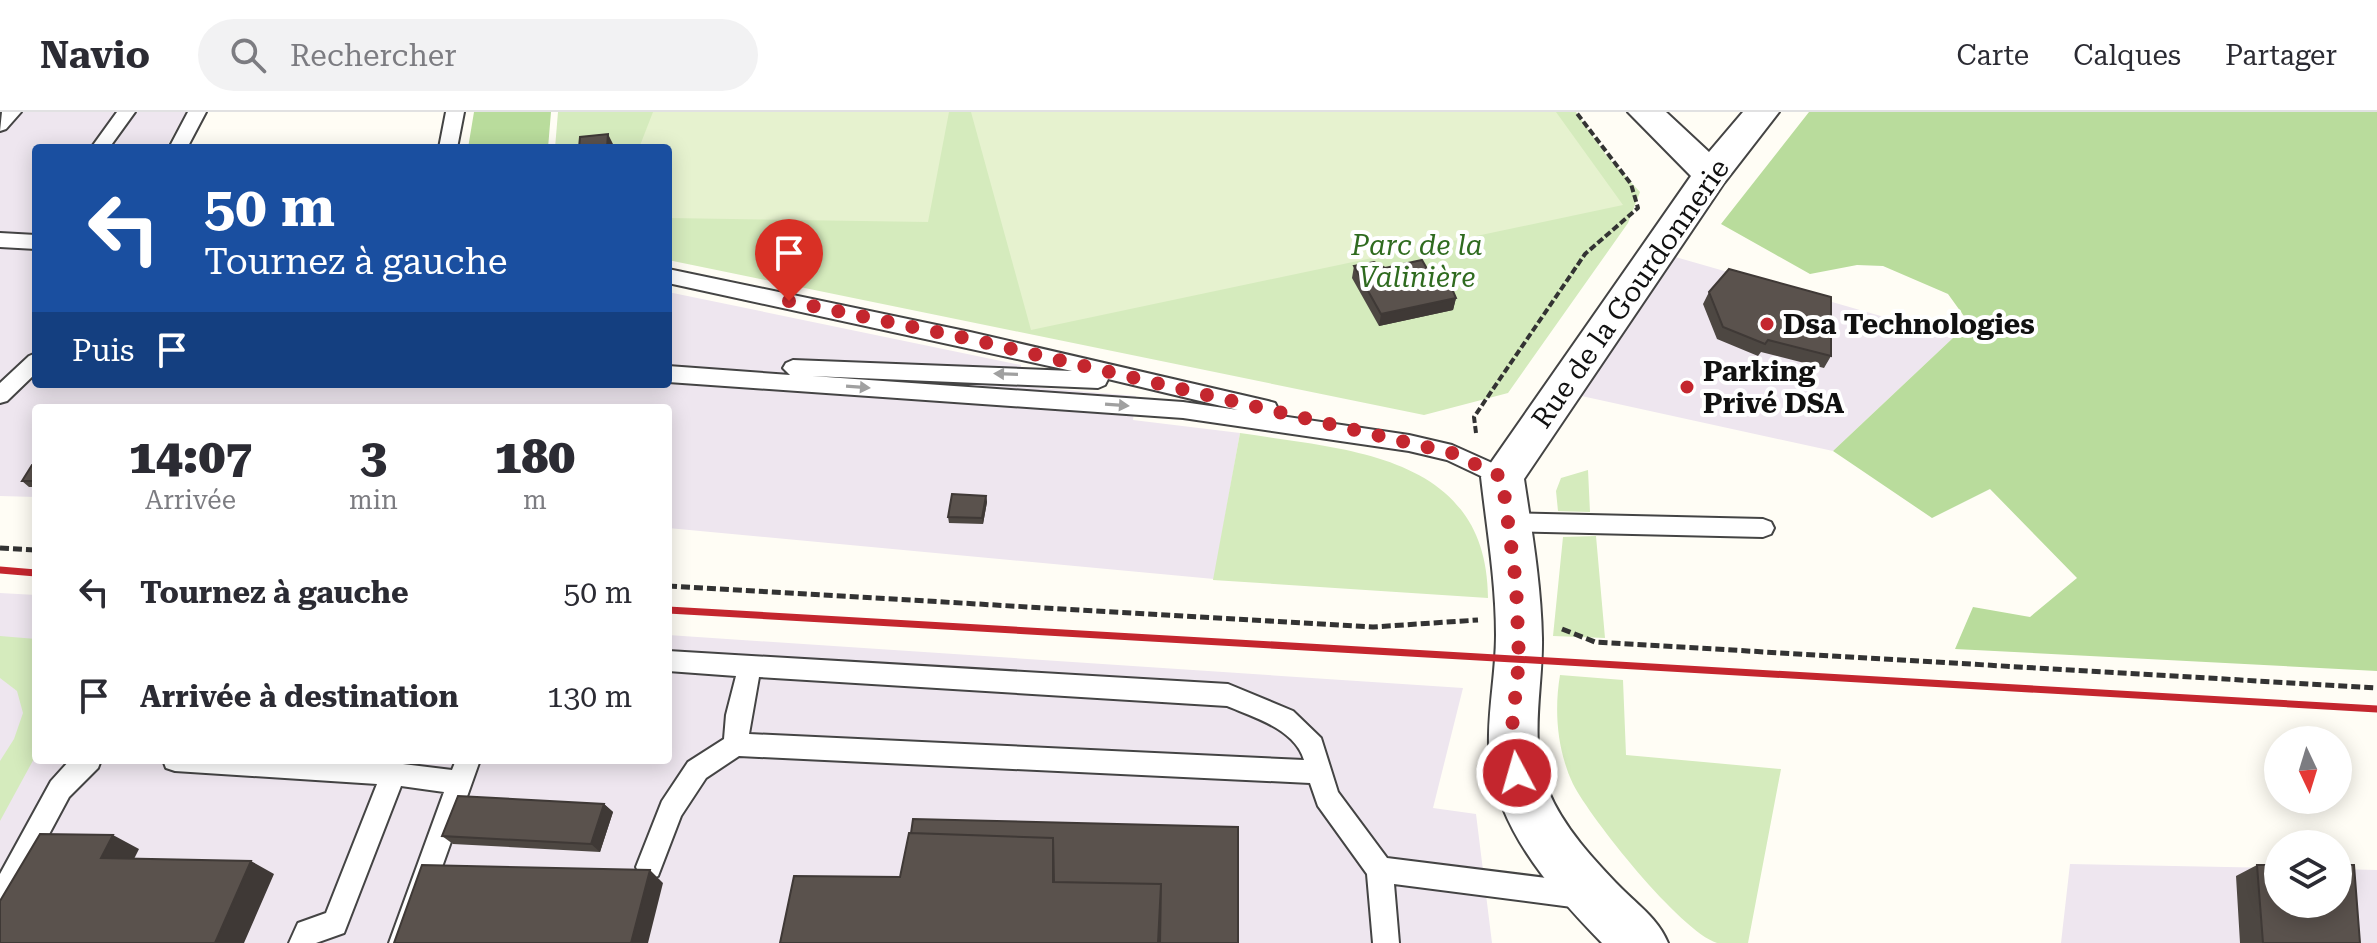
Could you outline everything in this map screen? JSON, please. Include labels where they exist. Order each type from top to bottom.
[{"type":"street","points":[[1645,112],[1711,174]]},
{"type":"street","name":"Rue de la Gourdonnerie","points":[[1505,500],[1711,174],[1762,112]]},
{"type":"street","points":[[1505,500],[1518,622],[1519,660],[1512,728],[1517,773],[1538,826],[1596,897],[1641,943]]},
{"type":"lane","points":[[0,125],[12,112]]},
{"type":"lane","points":[[103,144],[126,112]]},
{"type":"lane","points":[[180,144],[197,112]]},
{"type":"lane","points":[[449,144],[455,112]]},
{"type":"lane","points":[[0,240],[32,242]]},
{"type":"lane","points":[[672,277],[970,339],[1452,453],[1505,500],[1763,528]]},
{"type":"lane","points":[[0,395],[32,365]]},
{"type":"lane","points":[[672,365],[1020,375],[1168,385]]},
{"type":"lane","points":[[672,374],[1183,410],[1409,443]]},
{"type":"lane","points":[[672,661],[1228,695],[1284,719],[1312,746],[1327,798],[1380,870],[1386,943]]},
{"type":"lane","points":[[736,745],[738,715],[750,667]]},
{"type":"lane","points":[[649,867],[671,809],[697,770],[736,745],[1320,772]]},
{"type":"lane","points":[[0,900],[60,789],[82,764]]},
{"type":"lane","points":[[242,764],[394,773],[464,772],[402,943]]},
{"type":"lane","points":[[302,943],[307,932],[335,924],[394,773]]},
{"type":"lane","points":[[1380,870],[1596,897]]},
{"type":"path","points":[[1474,417],[1585,254],[1638,208],[1631,184],[1576,112]]},
{"type":"path","points":[[0,548],[32,550]]},
{"type":"path","points":[[672,586],[1373,627],[1489,619],[1552,625],[1595,642],[2377,688]]},
{"type":"shaded area","points":[[0,112],[186,112],[168,144],[32,144],[32,388],[672,388],[672,293],[1021,365],[1020,386],[1136,396],[1133,420],[1240,433],[1214,579],[672,528],[672,404],[32,404],[32,497],[0,496]]},
{"type":"shaded area","points":[[1672,256],[1954,337],[1833,451],[1577,395]]},
{"type":"shaded area","points":[[0,593],[32,595],[32,764],[672,764],[672,635],[1463,688],[1433,808],[1476,814],[1492,943],[0,943]]},
{"type":"shaded area","points":[[2070,864],[2264,868],[2264,918],[2352,918],[2352,869],[2377,870],[2377,943],[2061,943]]},
{"type":"green space","points":[[474,112],[551,112],[548,144],[469,144]]},
{"type":"green space","name":"Parc de la Valinière","points":[[558,112],[1576,112],[1606,155],[1640,192],[1628,223],[1508,393],[1424,415],[672,261],[672,144],[555,144]]},
{"type":"green space","points":[[653,112],[949,112],[928,222],[672,218],[672,144],[641,144]]},
{"type":"green space","points":[[971,112],[1556,112],[1623,205],[1031,330]]},
{"type":"green space","points":[[1809,112],[2377,112],[2377,671],[1955,649],[1973,607],[2030,617],[2077,578],[1990,489],[1932,518],[1833,451],[1954,337],[1979,337],[1948,294],[1883,266],[1857,265],[1810,274],[1721,224]]},
{"type":"green space","points":[[1240,433],[1366,455],[1404,468],[1438,487],[1464,514],[1482,550],[1488,598],[1213,580]]},
{"type":"green space","points":[[1588,470],[1590,512],[1558,511],[1556,491],[1561,478]]},
{"type":"green space","points":[[1596,536],[1605,638],[1553,636],[1563,537]]},
{"type":"green space","points":[[0,636],[32,639],[32,762],[0,821],[0,761],[14,739],[23,713],[17,691],[0,678]]},
{"type":"green space","points":[[1560,675],[1623,680],[1626,755],[1781,769],[1748,943],[1717,943],[1681,918],[1638,872],[1598,822],[1573,784],[1563,758],[1557,716]]},
{"type":"building","points":[[608,134],[607,144],[579,144],[580,137]]},
{"type":"building","points":[[1422,260],[1438,288],[1450,284],[1456,298],[1381,314],[1354,266],[1374,262],[1385,268]]},
{"type":"building","name":"Dsa Technologies","points":[[1729,269],[1831,297],[1831,356],[1768,340],[1765,344],[1723,327],[1709,292]]},
{"type":"building","points":[[32,465],[32,481],[22,481]]},
{"type":"building","points":[[952,494],[986,496],[982,518],[948,517]]},
{"type":"building","points":[[458,796],[604,804],[591,844],[442,836]]},
{"type":"building","points":[[913,819],[1238,827],[1238,943],[1160,943],[1161,884],[1054,882],[1053,838],[911,833]]},
{"type":"building","points":[[909,833],[1053,838],[1053,882],[1161,884],[1158,943],[780,943],[794,876],[900,877]]},
{"type":"building","points":[[40,834],[113,835],[101,858],[251,861],[215,943],[0,943],[0,901]]},
{"type":"building","points":[[422,865],[650,870],[631,943],[394,943]]},
{"type":"building","points":[[2257,865],[2264,865],[2264,918],[2352,918],[2354,865],[2360,943],[2263,943]]},
{"type":"railway","points":[[0,570],[32,573]]},
{"type":"railway","points":[[672,610],[2377,709]]},
{"type":"place","name":"Dsa Technologies","points":[[1767,324]]},
{"type":"place","name":"Parking Privé DSA","points":[[1687,387]]},
{"type":"route","points":[[789,301],[970,339],[1452,453],[1502,477],[1516,583],[1519,660],[1512,728],[1517,773]]}]
